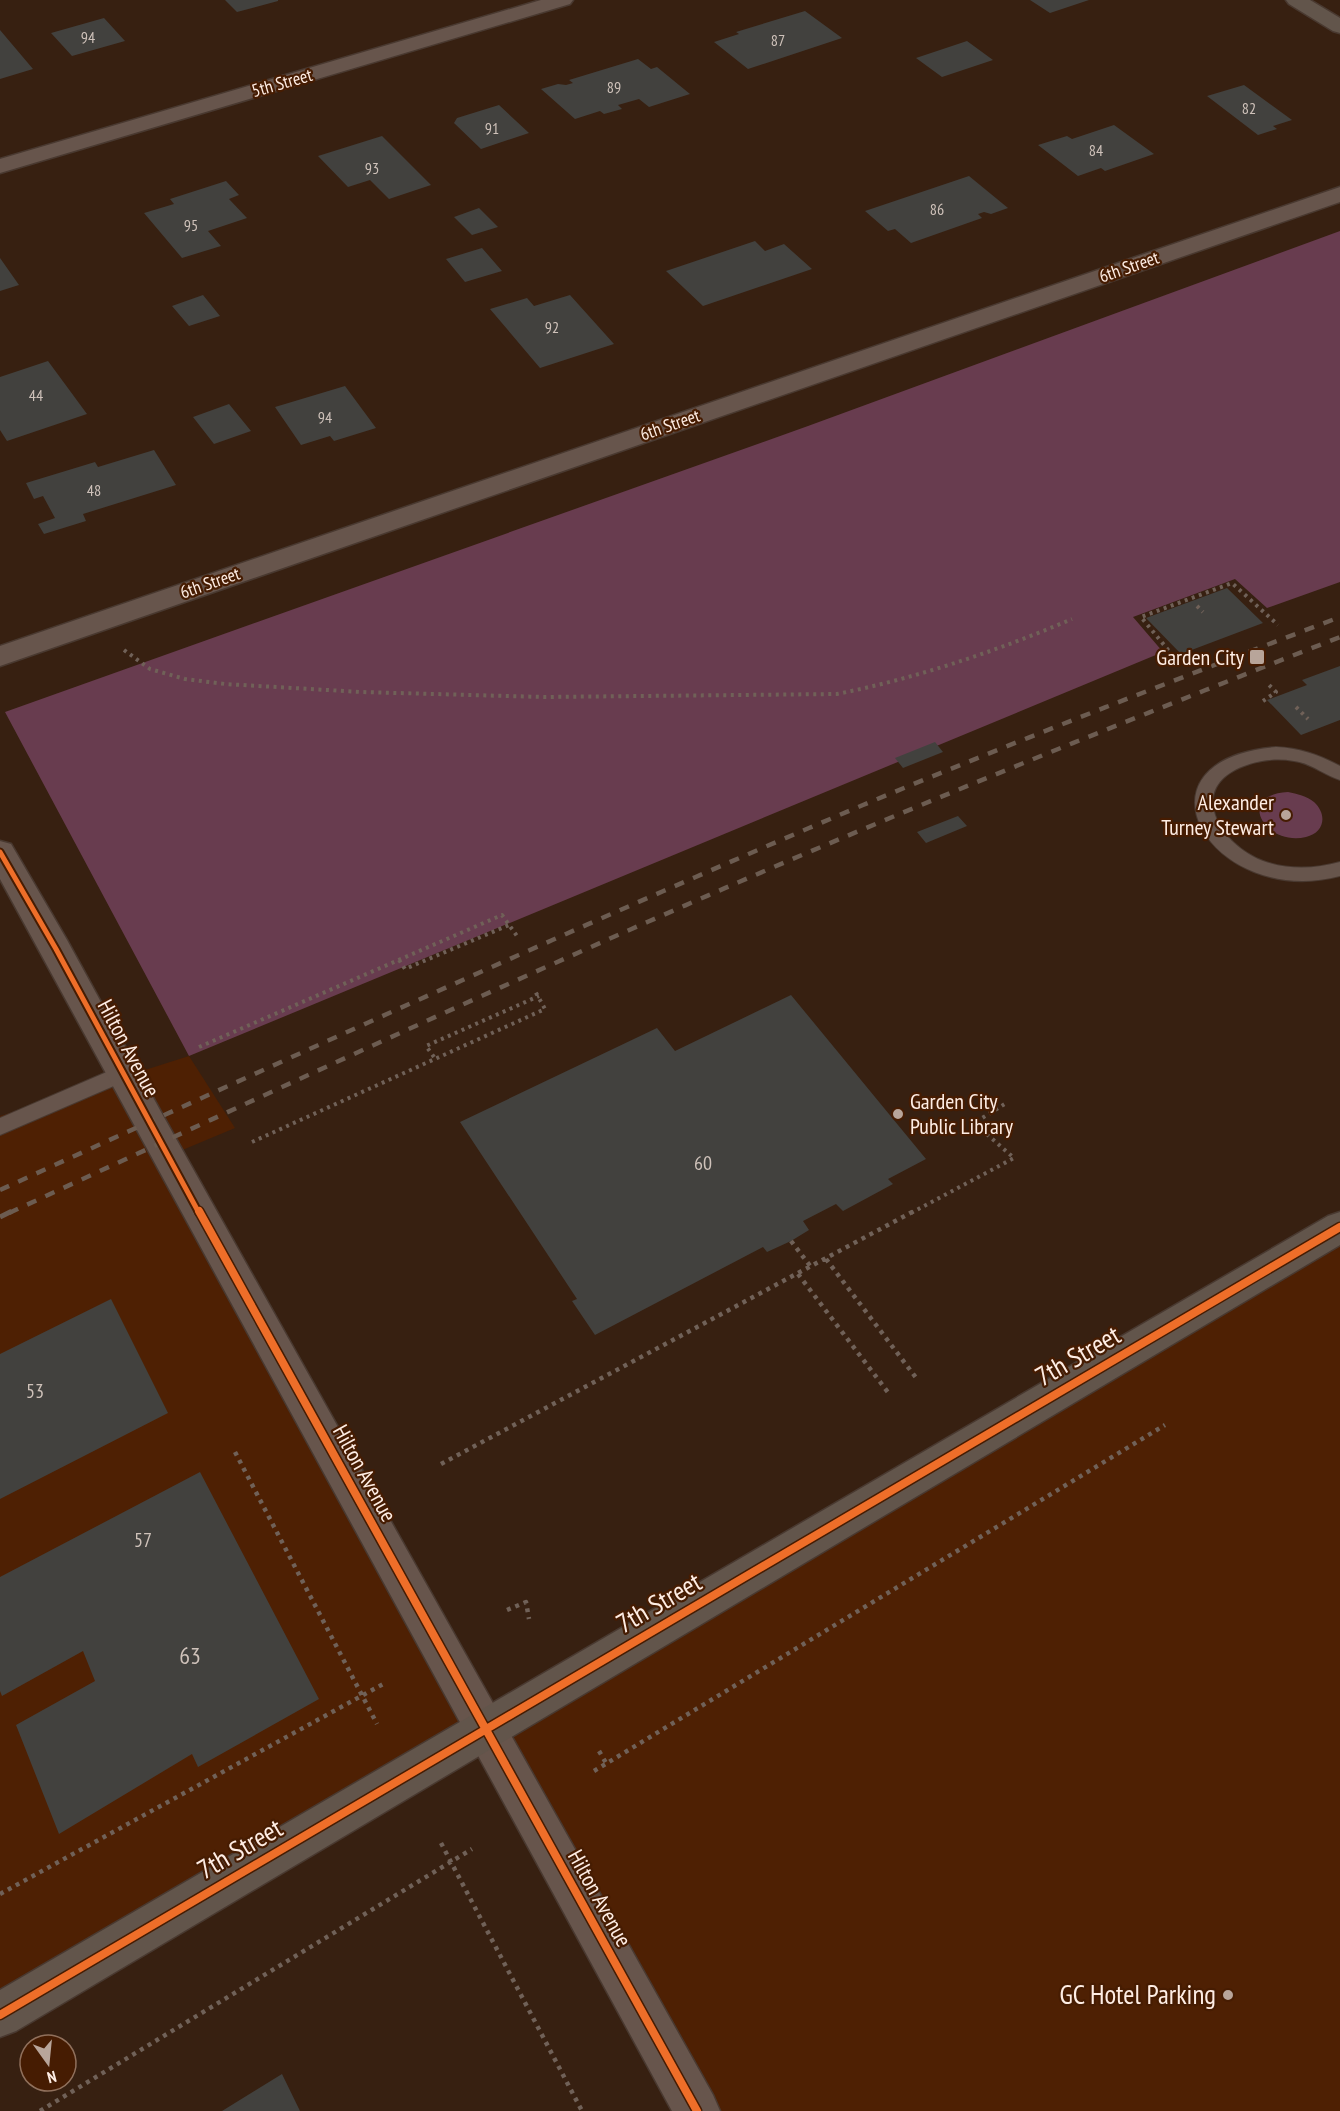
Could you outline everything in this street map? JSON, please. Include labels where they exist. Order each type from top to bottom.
[{"type":"street","name":"5th Street","points":[[0,166],[563,0]]},
{"type":"street","points":[[1296,0],[1340,27]]},
{"type":"street","name":"6th Street","points":[[0,656],[1340,194]]},
{"type":"street","name":"Hilton Avenue","points":[[0,852],[56,949],[697,2111]]},
{"type":"street","name":"7th Street","points":[[0,2014],[1340,1227]]},
{"type":"lane","points":[[1340,774],[1318,761],[1291,754],[1263,754],[1239,760],[1219,772],[1207,788],[1204,807],[1210,827],[1224,846],[1246,861],[1273,872],[1302,876],[1330,873],[1340,869]]},
{"type":"lane","points":[[0,1127],[123,1073]]},
{"type":"path","points":[[1178,662],[1141,617],[1232,583],[1278,625]]},
{"type":"path","points":[[1197,606],[1203,612]]},
{"type":"path","points":[[89,625],[150,669],[185,679],[225,684],[361,692],[578,697],[853,692],[1009,646],[1072,619]]},
{"type":"path","points":[[1263,700],[1276,692],[1266,682]]},
{"type":"path","points":[[1296,707],[1308,719]]},
{"type":"path","points":[[199,1047],[502,915],[517,936]]},
{"type":"path","points":[[399,960],[405,969],[509,925]]},
{"type":"path","points":[[252,1142],[434,1057],[545,1009],[536,990]]},
{"type":"path","points":[[434,1057],[426,1046],[539,996]]},
{"type":"path","points":[[441,1464],[1014,1158],[974,1123],[1008,1102]]},
{"type":"path","points":[[791,1240],[811,1267]]},
{"type":"path","points":[[826,1259],[917,1379]]},
{"type":"path","points":[[798,1274],[890,1395]]},
{"type":"path","points":[[594,1771],[1165,1425]]},
{"type":"path","points":[[235,1452],[377,1724]]},
{"type":"path","points":[[507,1610],[526,1602],[529,1619]]},
{"type":"path","points":[[0,1894],[385,1683]]},
{"type":"path","points":[[599,1751],[606,1763]]},
{"type":"path","points":[[441,1843],[582,2111]]},
{"type":"path","points":[[40,2111],[472,1849]]},
{"type":"shaded area","points":[[1340,231],[1340,582],[1267,608],[1235,579],[1133,617],[1163,652],[189,1056],[5,712],[808,426]]},
{"type":"shaded area","points":[[1288,792],[1308,798],[1318,807],[1322,823],[1317,832],[1306,837],[1292,838],[1279,835],[1268,828],[1259,810],[1262,802],[1272,795]]},
{"type":"shaded area","points":[[189,1056],[235,1128],[161,1159],[485,1728],[1340,1230],[1340,2111],[700,2111],[485,1729],[0,2019],[0,1116]]},
{"type":"building","points":[[225,0],[278,0],[278,1],[237,12]]},
{"type":"building","points":[[1030,0],[1089,0],[1050,13]]},
{"type":"building","points":[[805,11],[842,38],[748,69],[714,42],[739,34],[736,32]]},
{"type":"building","points":[[104,18],[125,41],[72,56],[51,33]]},
{"type":"building","points":[[0,30],[33,69],[0,79]]},
{"type":"building","points":[[967,41],[993,60],[942,77],[916,58]]},
{"type":"building","points":[[638,59],[651,69],[657,67],[690,94],[649,107],[639,99],[618,105],[622,109],[604,114],[600,111],[575,119],[541,89],[573,83],[569,80]]},
{"type":"building","points":[[1244,85],[1292,120],[1273,126],[1277,129],[1258,135],[1207,96]]},
{"type":"building","points":[[499,105],[529,133],[481,149],[454,123],[457,118]]},
{"type":"building","points":[[1114,125],[1154,154],[1105,171],[1101,168],[1078,176],[1038,145],[1067,136],[1072,139]]},
{"type":"building","points":[[382,136],[431,185],[389,199],[370,180],[348,187],[318,156]]},
{"type":"building","points":[[969,176],[1008,208],[991,214],[984,212],[978,214],[982,218],[911,243],[895,229],[888,231],[865,211]]},
{"type":"building","points":[[226,181],[239,195],[229,199],[247,218],[208,231],[221,246],[182,258],[144,213],[174,204],[170,199]]},
{"type":"building","points":[[479,208],[498,227],[472,235],[454,217]]},
{"type":"building","points":[[755,241],[765,251],[784,244],[812,269],[703,306],[666,271]]},
{"type":"building","points":[[482,248],[502,271],[465,282],[446,259]]},
{"type":"building","points":[[0,258],[19,285],[0,291]]},
{"type":"building","points":[[203,295],[220,316],[189,326],[172,306]]},
{"type":"building","points":[[570,295],[614,344],[540,368],[490,309],[527,298],[534,306]]},
{"type":"building","points":[[48,361],[87,414],[7,441],[0,430],[0,377]]},
{"type":"building","points":[[345,386],[376,428],[334,441],[330,436],[301,445],[275,407]]},
{"type":"building","points":[[229,404],[251,431],[214,444],[193,417]]},
{"type":"building","points":[[154,450],[176,485],[83,514],[86,521],[44,534],[38,524],[55,518],[43,496],[34,499],[26,483],[95,462],[98,467]]},
{"type":"building","points":[[1227,588],[1263,623],[1181,654],[1146,618]]},
{"type":"building","name":"Garden City","points":[[1340,666],[1340,720],[1301,735],[1267,700],[1307,685],[1302,680]]},
{"type":"building","points":[[935,742],[943,752],[903,768],[895,758]]},
{"type":"building","points":[[958,816],[967,826],[926,843],[917,832]]},
{"type":"building","name":"Garden City Public Library","points":[[791,995],[926,1159],[888,1179],[893,1184],[843,1211],[836,1204],[803,1221],[809,1230],[791,1241],[767,1252],[763,1247],[595,1335],[572,1301],[577,1299],[460,1122],[657,1028],[675,1051]]},
{"type":"building","points":[[111,1299],[168,1413],[0,1499],[0,1354]]},
{"type":"building","points":[[200,1472],[319,1699],[198,1767],[192,1754],[59,1834],[16,1725],[95,1681],[83,1651],[2,1696],[0,1691],[0,1577]]},
{"type":"building","points":[[282,2074],[300,2111],[222,2111]]},
{"type":"railway","points":[[0,1190],[538,946],[754,851],[1041,733],[1340,617]]},
{"type":"railway","points":[[9,1213],[464,1004],[739,882],[1039,757],[1340,637]]},
{"type":"railway","points":[[0,1217],[12,1211]]},
{"type":"cycle path","points":[[0,852],[56,949],[149,1122],[697,2111]]},
{"type":"cycle path","points":[[0,2015],[1340,1227]]},
{"type":"place","name":"Garden City","points":[[1257,657]]},
{"type":"place","name":"Alexander Turney Stewart","points":[[1286,815]]},
{"type":"place","name":"Garden City Public Library","points":[[898,1114]]},
{"type":"place","name":"GC Hotel Parking","points":[[1228,1995]]}]
